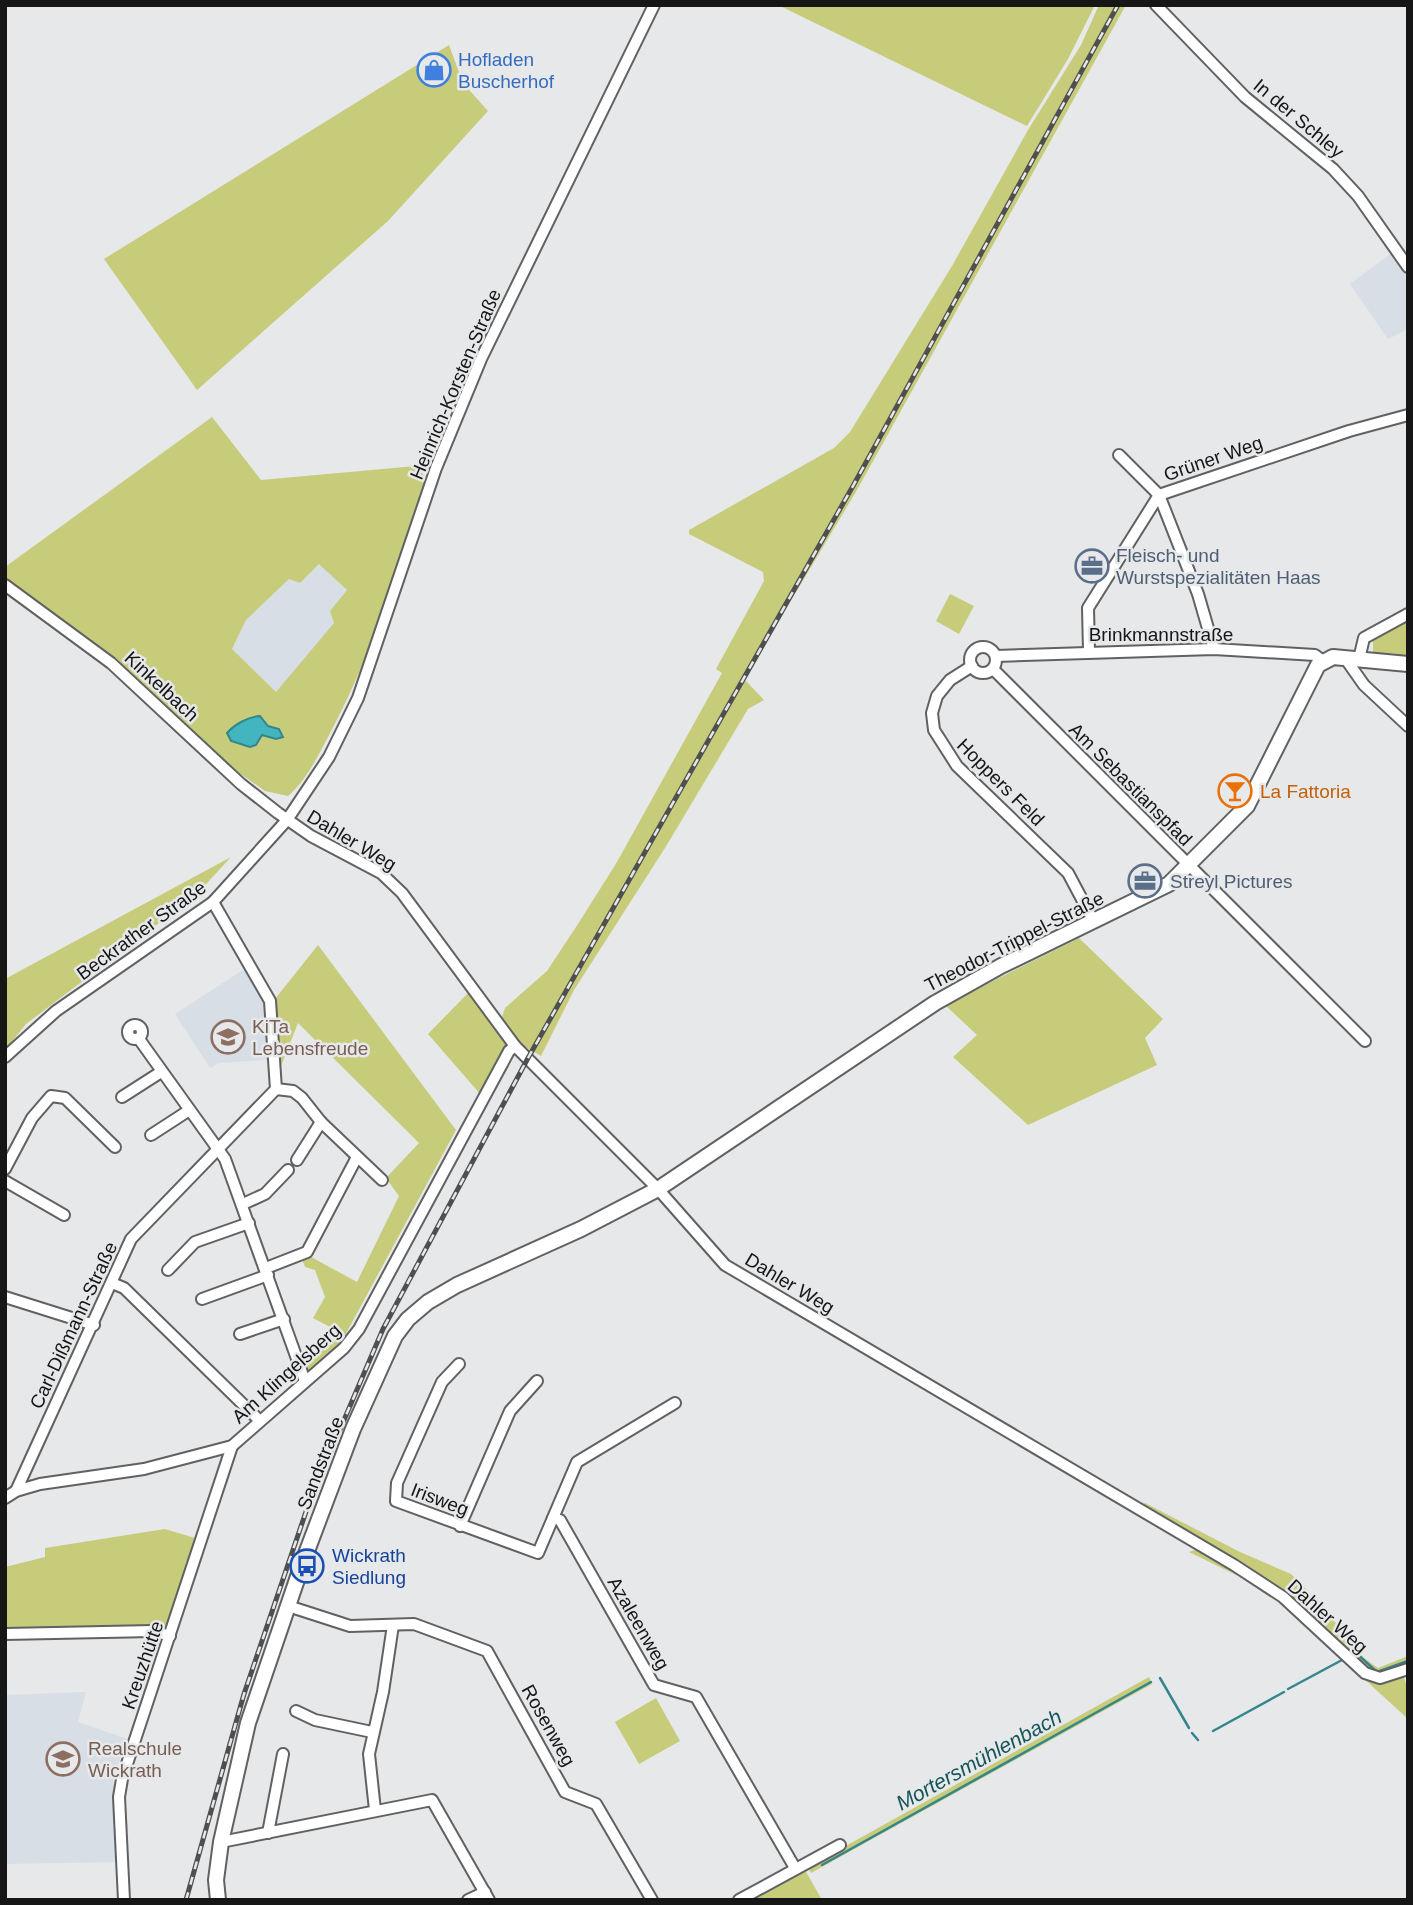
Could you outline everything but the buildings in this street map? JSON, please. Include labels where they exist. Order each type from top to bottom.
[{"type":"main road","points":[[1320,663],[1334,657],[1408,664]]},
{"type":"main road","name":"Theodor-Trippel-Straße","points":[[658,1189],[934,1003],[1093,920],[1151,895],[1189,867],[1247,806],[1320,663]]},
{"type":"main road","name":"Sandstraße","points":[[218,1900],[216,1880],[221,1842],[248,1723],[353,1429],[395,1336],[408,1319],[428,1302],[457,1285],[602,1219],[658,1189]]},
{"type":"street","name":"Heinrich-Korsten-Straße","points":[[287,820],[329,757],[358,698],[454,422],[486,347],[654,5]]},
{"type":"street","name":"In der Schley","points":[[1156,5],[1245,97],[1333,169],[1358,196],[1408,267]]},
{"type":"street","name":"Grüner Weg","points":[[1089,652],[1088,608],[1159,495],[1349,431],[1408,415]]},
{"type":"street","points":[[1119,455],[1159,495],[1198,594],[1214,649]]},
{"type":"street","name":"Kinkelbach","points":[[5,585],[111,663],[241,784],[287,820]]},
{"type":"street","points":[[1408,614],[1363,638],[1354,659],[1364,685],[1408,726]]},
{"type":"street","points":[[987,647],[996,656],[993,669],[982,673],[972,666],[971,655],[978,648],[987,647]]},
{"type":"street","name":"Brinkmannstraße","points":[[996,656],[1214,649],[1315,655],[1320,663]]},
{"type":"street","name":"Hoppers Feld","points":[[972,666],[950,680],[937,696],[932,713],[937,737],[957,766],[1068,873],[1093,920]]},
{"type":"street","name":"Am Sebastianspfad","points":[[993,669],[1364,1041]]},
{"type":"street","name":"Beckrather Straße","points":[[5,1057],[56,1011],[213,902],[287,820]]},
{"type":"street","name":"Dahler Weg","points":[[287,820],[381,873],[402,893],[515,1046],[658,1189],[725,1265],[1234,1564],[1283,1597],[1365,1673],[1380,1678],[1408,1669]]},
{"type":"street","points":[[213,902],[271,1001],[276,1088],[293,1091],[321,1122],[382,1180]]},
{"type":"street","points":[[139,1039],[208,1139],[219,1148],[243,1203],[305,1381]]},
{"type":"street","name":"Am Klingelsberg","points":[[5,1499],[16,1491],[40,1484],[156,1466],[232,1446],[344,1348],[359,1329],[468,1123],[509,1051],[515,1046]]},
{"type":"street","points":[[122,1097],[161,1072]]},
{"type":"street","name":"Carl-Dißmann-Straße","points":[[16,1491],[131,1239],[276,1088]]},
{"type":"street","points":[[5,1168],[32,1118],[51,1096],[65,1098],[115,1147]]},
{"type":"street","points":[[152,1135],[188,1111]]},
{"type":"street","points":[[298,1160],[321,1122]]},
{"type":"street","points":[[202,1299],[307,1252],[357,1157]]},
{"type":"street","points":[[243,1203],[265,1194],[288,1170]]},
{"type":"street","points":[[5,1181],[64,1215]]},
{"type":"street","points":[[168,1270],[195,1242],[249,1223]]},
{"type":"street","points":[[112,1283],[124,1288],[259,1420]]},
{"type":"street","points":[[5,1297],[94,1325]]},
{"type":"street","points":[[240,1334],[284,1319]]},
{"type":"street","name":"Irisweg","points":[[459,1364],[442,1382],[395,1492],[396,1502],[538,1553],[553,1518]]},
{"type":"street","points":[[460,1526],[510,1411],[537,1381]]},
{"type":"street","points":[[553,1518],[577,1462],[675,1402]]},
{"type":"street","name":"Kreuzhütte","points":[[124,1900],[119,1797],[122,1779],[232,1446]]},
{"type":"street","name":"Azaleenweg","points":[[553,1518],[560,1520],[654,1685],[695,1697],[795,1868]]},
{"type":"street","points":[[288,1606],[350,1626],[393,1625],[383,1692],[369,1754],[375,1810]]},
{"type":"street","name":"Rosenweg","points":[[393,1625],[414,1624],[487,1651],[565,1792],[596,1804],[652,1900]]},
{"type":"street","points":[[5,1634],[153,1631],[170,1636]]},
{"type":"street","points":[[296,1711],[315,1720],[372,1732]]},
{"type":"street","points":[[268,1833],[283,1754]]},
{"type":"street","points":[[221,1842],[432,1800],[487,1896],[468,1900]]},
{"type":"street","points":[[739,1900],[839,1845]]},
{"type":"shaded area","points":[[1393,252],[1408,274],[1408,329],[1388,339],[1350,284]]},
{"type":"shaded area","points":[[319,563],[347,590],[330,611],[335,623],[276,693],[232,649],[246,620],[275,590],[289,579],[300,583]]},
{"type":"shaded area","name":"KiTa Lebensfreude","points":[[246,968],[265,1002],[268,1060],[219,1063],[210,1068],[175,1014]]},
{"type":"shaded area","name":"Realschule Wickrath","points":[[86,1692],[78,1722],[127,1739],[113,1779],[116,1862],[5,1864],[5,1695]]},
{"type":"green space","points":[[778,5],[1095,5],[1068,59],[1027,126]]},
{"type":"green space","points":[[1099,5],[1126,5],[857,490],[744,679],[764,700],[748,709],[665,848],[574,990],[541,1056],[517,1042],[502,1017],[505,1008],[547,971],[617,862],[722,673],[716,669],[764,581],[763,572],[689,534],[689,530],[834,448],[850,432],[952,266],[1028,130],[1081,45]]},
{"type":"green space","points":[[449,45],[463,83],[488,111],[388,221],[197,390],[104,259]]},
{"type":"green space","points":[[212,417],[261,480],[416,466],[427,479],[383,611],[358,676],[315,762],[288,796],[265,791],[235,770],[110,670],[5,594],[5,567]],"holes":[[[319,564],[347,590],[330,611],[334,623],[276,692],[232,649],[246,620],[289,579],[300,583]]]},
{"type":"green space","points":[[950,594],[974,606],[959,634],[936,621]]},
{"type":"green space","points":[[1408,620],[1408,657],[1378,655],[1373,652],[1373,639]]},
{"type":"green space","points":[[231,857],[196,895],[26,1024],[5,1050],[5,979]]},
{"type":"green space","points":[[1079,938],[1163,1019],[1145,1038],[1157,1065],[1028,1125],[953,1057],[977,1035],[945,1005]]},
{"type":"green space","points":[[318,945],[456,1130],[342,1341],[307,1373],[301,1360],[326,1346],[332,1328],[313,1318],[325,1297],[315,1270],[305,1267],[301,1256],[309,1253],[311,1257],[357,1282],[399,1196],[386,1178],[419,1143],[298,1023],[279,1071],[275,999]]},
{"type":"green space","points":[[469,992],[509,1042],[481,1095],[428,1034]]},
{"type":"green space","points":[[1145,1503],[1240,1552],[1291,1574],[1318,1601],[1364,1658],[1378,1668],[1408,1656],[1408,1673],[1403,1675],[1408,1689],[1408,1719],[1267,1590],[1189,1552],[1200,1548],[1135,1508]]},
{"type":"green space","points":[[165,1529],[195,1538],[166,1625],[5,1629],[5,1567],[45,1557],[45,1548]]},
{"type":"green space","points":[[1149,1677],[1152,1684],[811,1873],[808,1867]]},
{"type":"green space","points":[[656,1698],[680,1741],[639,1764],[615,1722]]},
{"type":"green space","points":[[805,1870],[822,1900],[751,1900]]},
{"type":"water","points":[[260,716],[268,726],[279,729],[283,737],[276,739],[262,735],[256,745],[250,747],[231,741],[227,733],[230,730],[246,719]]},
{"type":"waterway","name":"Mortersmühlenbach","points":[[1351,1656],[1356,1653],[1377,1672],[1408,1661]]},
{"type":"waterway","name":"Mortersmühlenbach","points":[[1288,1689],[1342,1660]]},
{"type":"waterway","name":"Mortersmühlenbach","points":[[1160,1678],[1189,1728]]},
{"type":"waterway","name":"Mortersmühlenbach","points":[[822,1865],[1151,1682]]},
{"type":"waterway","name":"Mortersmühlenbach","points":[[1213,1731],[1284,1692]]},
{"type":"waterway","name":"Mortersmühlenbach","points":[[1192,1733],[1198,1740]]},
{"type":"railway","points":[[186,1900],[244,1694],[311,1497],[383,1329],[528,1058],[853,486],[1118,5]]},
{"type":"place","name":"Hofladen Buscherhof","points":[[434,70]]},
{"type":"place","name":"Fleisch- und Wurstspezialitäten Haas","points":[[1092,566]]},
{"type":"place","name":"La Fattoria","points":[[1235,791]]},
{"type":"place","name":"Streyl Pictures","points":[[1145,881]]},
{"type":"place","name":"KiTa Lebensfreude","points":[[228,1037]]},
{"type":"place","name":"Wickrath Siedlung","points":[[307,1566]]},
{"type":"place","name":"Realschule Wickrath","points":[[63,1759]]}]
